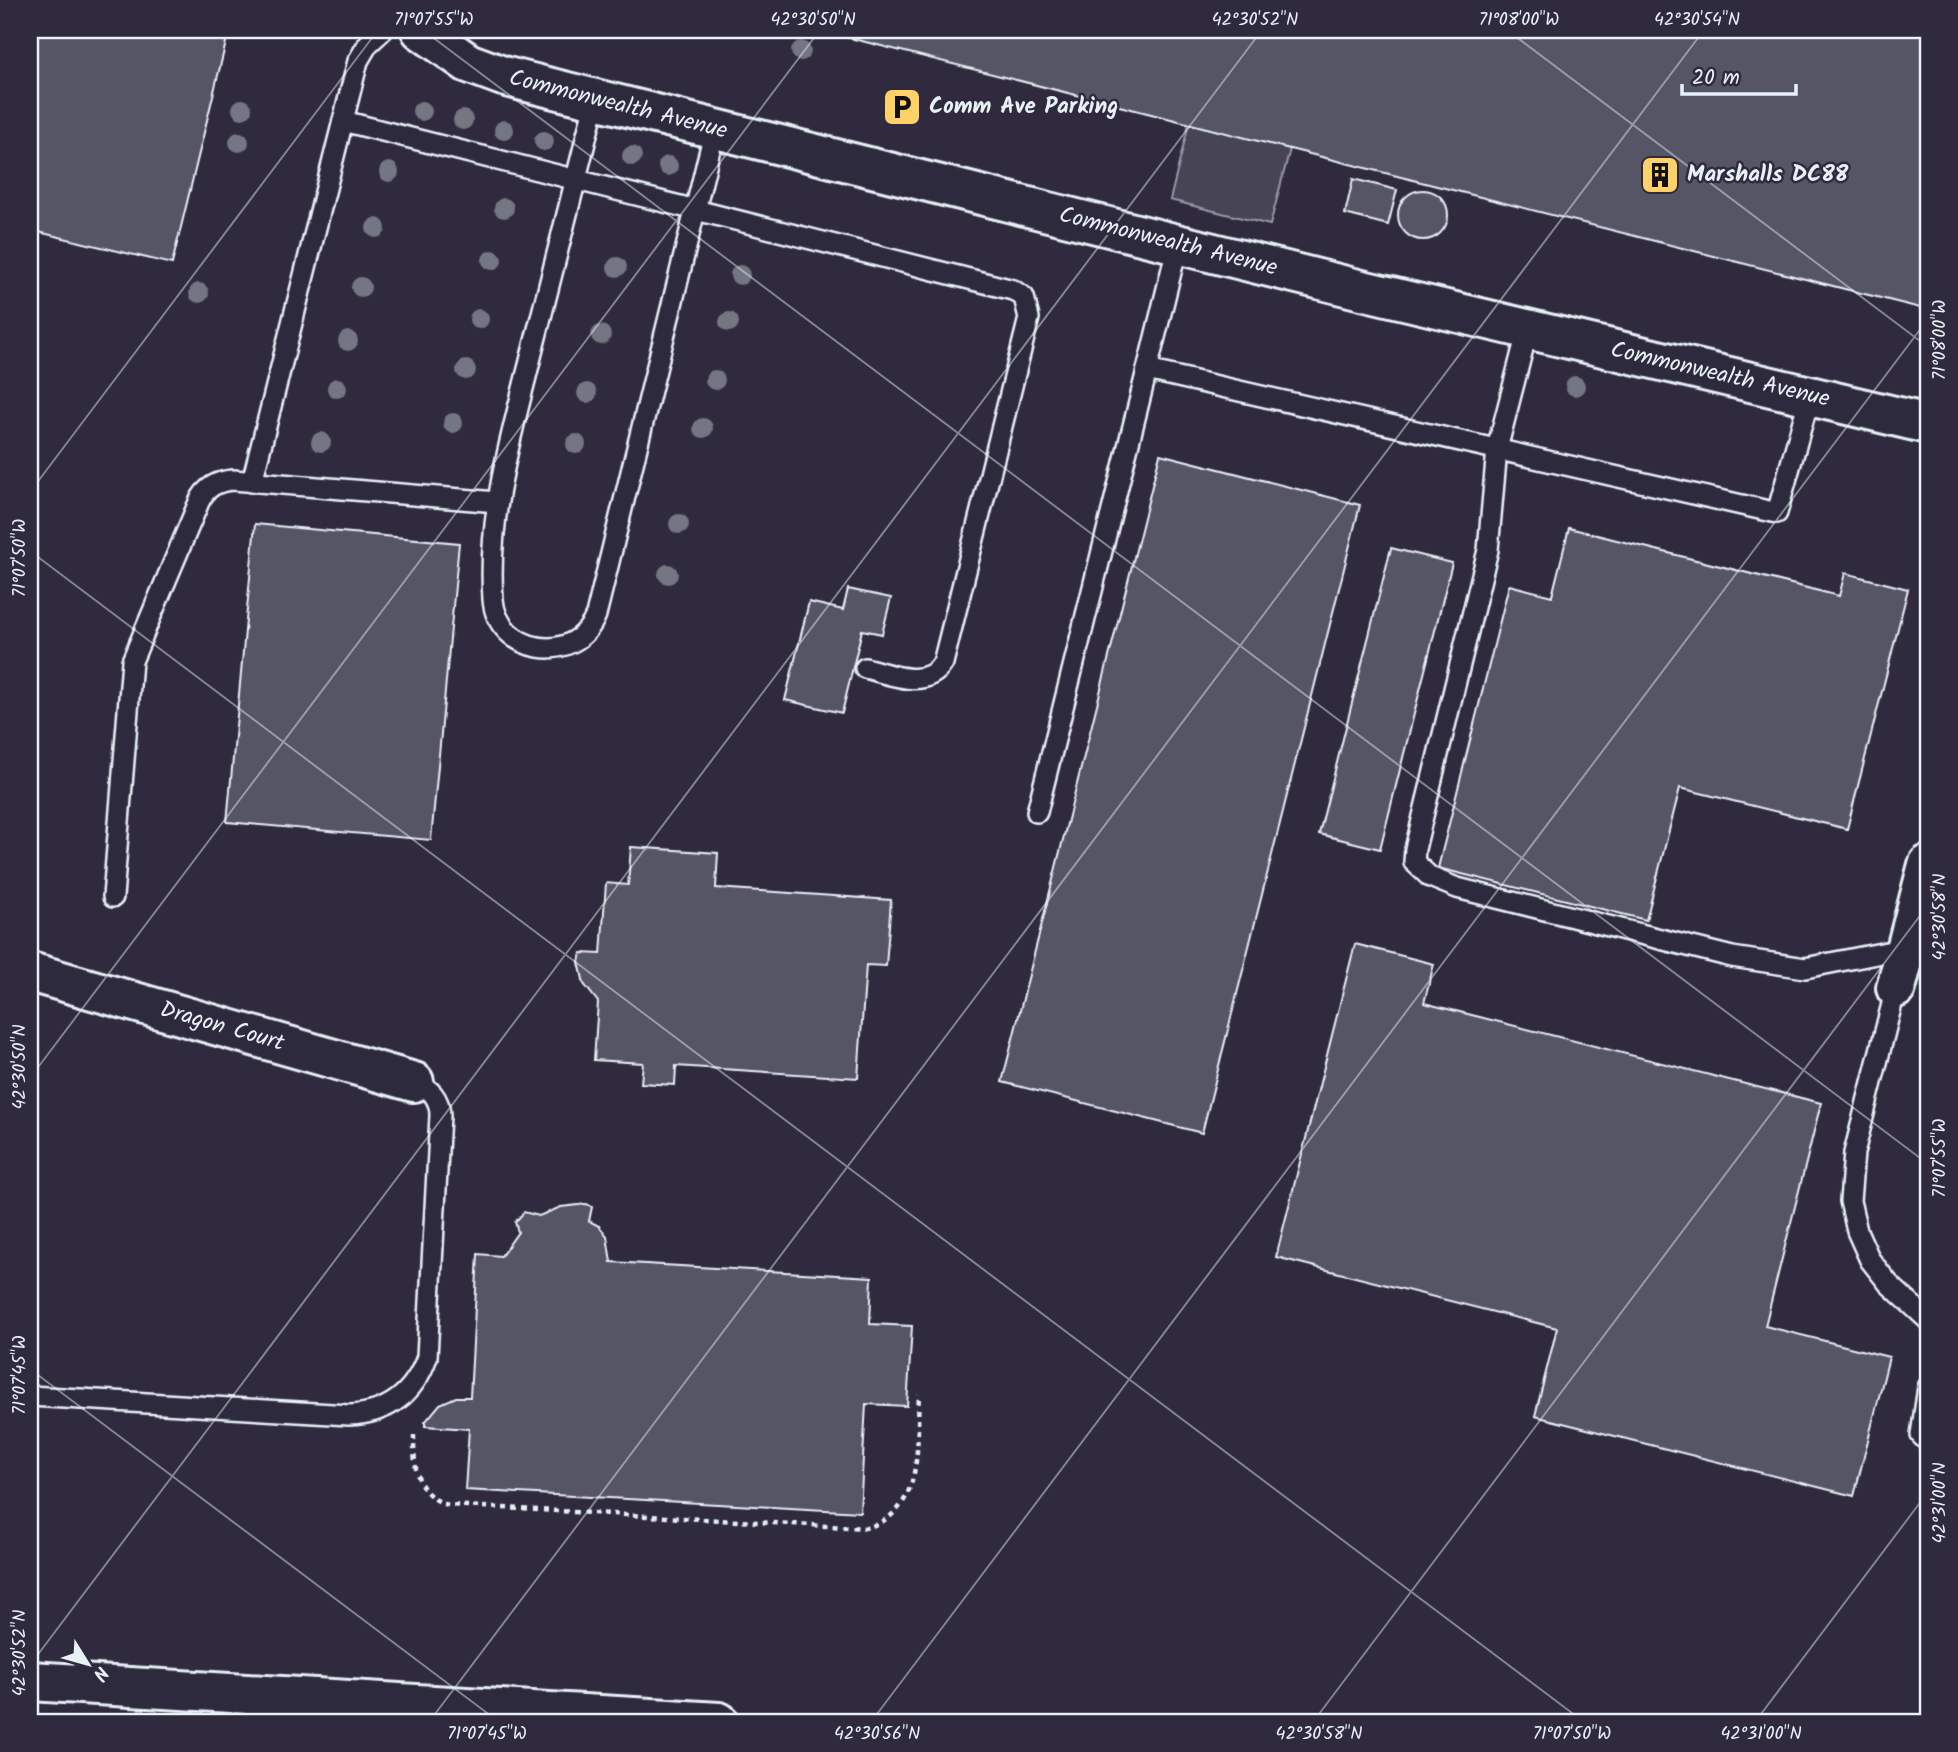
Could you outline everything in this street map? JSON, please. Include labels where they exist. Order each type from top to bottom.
[{"type":"main road","name":"Commonwealth Avenue","points":[[421,30],[452,54],[484,71],[1178,244],[1928,424]]},
{"type":"main road","points":[[1896,988],[1928,865]]},
{"type":"main road","name":"Dragon Court","points":[[30,972],[414,1082]]},
{"type":"main road","points":[[30,1681],[719,1722]]},
{"type":"lane","points":[[252,482],[360,57],[383,30]]},
{"type":"lane","points":[[596,99],[497,502],[493,597],[498,618],[516,639],[536,648],[553,648],[573,641],[586,630],[596,615],[715,129]]},
{"type":"lane","points":[[343,121],[1013,290],[1024,297],[1029,318],[943,663],[932,675],[922,679],[865,668]]},
{"type":"lane","points":[[1037,812],[1178,244]]},
{"type":"lane","points":[[1528,329],[1497,449],[1488,551],[1414,862],[1420,871],[1457,888],[1732,957],[1805,968],[1907,948]]},
{"type":"lane","points":[[1147,370],[1777,513],[1810,397]]},
{"type":"lane","points":[[113,897],[132,661],[202,495],[219,482],[252,482],[497,502]]},
{"type":"lane","points":[[1896,988],[1854,1153],[1850,1201],[1857,1231],[1870,1260],[1889,1284],[1928,1320]]},
{"type":"lane","points":[[30,1395],[349,1415],[375,1412],[399,1400],[416,1381],[427,1357],[440,1115],[436,1098],[427,1088],[414,1082]]},
{"type":"lane","points":[[1928,1387],[1920,1435],[1928,1442]]},
{"type":"path","points":[[414,1435],[415,1468],[421,1485],[432,1498],[448,1505],[865,1528],[885,1521],[908,1497],[914,1475],[919,1394]]},
{"type":"shaded area","points":[[1189,123],[1290,149],[1270,225],[1170,200]]},
{"type":"building","points":[[30,30],[229,30],[172,264],[30,230]]},
{"type":"building","name":"Marshalls DC88","points":[[818,30],[1928,30],[1928,310],[1290,149]]},
{"type":"building","points":[[1353,179],[1397,190],[1388,225],[1345,214]]},
{"type":"building","points":[[1423,190],[1441,197],[1448,215],[1441,233],[1423,240],[1405,233],[1398,215],[1405,197]]},
{"type":"building","points":[[1160,454],[1360,505],[1202,1133],[1002,1082]]},
{"type":"building","points":[[255,524],[459,543],[431,840],[227,822]]},
{"type":"building","points":[[1569,528],[1839,596],[1845,573],[1908,589],[1847,829],[1680,788],[1646,920],[1438,868],[1509,585],[1552,596]]},
{"type":"building","points":[[1391,548],[1452,563],[1380,849],[1319,834]]},
{"type":"building","points":[[848,589],[891,598],[882,634],[862,630],[842,713],[785,700],[809,602],[843,610]]},
{"type":"building","points":[[631,847],[718,853],[716,888],[891,900],[886,966],[866,965],[858,1078],[676,1066],[675,1085],[641,1083],[643,1063],[594,1060],[598,1002],[584,984],[579,962],[581,953],[601,954],[606,883],[628,885]]},
{"type":"building","points":[[1355,944],[1434,964],[1424,1003],[1821,1103],[1765,1326],[1889,1357],[1854,1496],[1535,1416],[1557,1328],[1276,1257]]},
{"type":"building","points":[[587,1204],[592,1207],[589,1221],[599,1226],[607,1236],[611,1262],[872,1277],[870,1324],[912,1326],[907,1406],[866,1404],[860,1512],[465,1490],[469,1429],[425,1426],[425,1422],[440,1404],[456,1397],[470,1397],[478,1254],[501,1256],[518,1232],[515,1222],[524,1212],[539,1216],[561,1207]]},
{"type":"place","name":"Comm Ave Parking","points":[[902,107]]},
{"type":"place","name":"Marshalls DC88","points":[[1660,175]]}]
